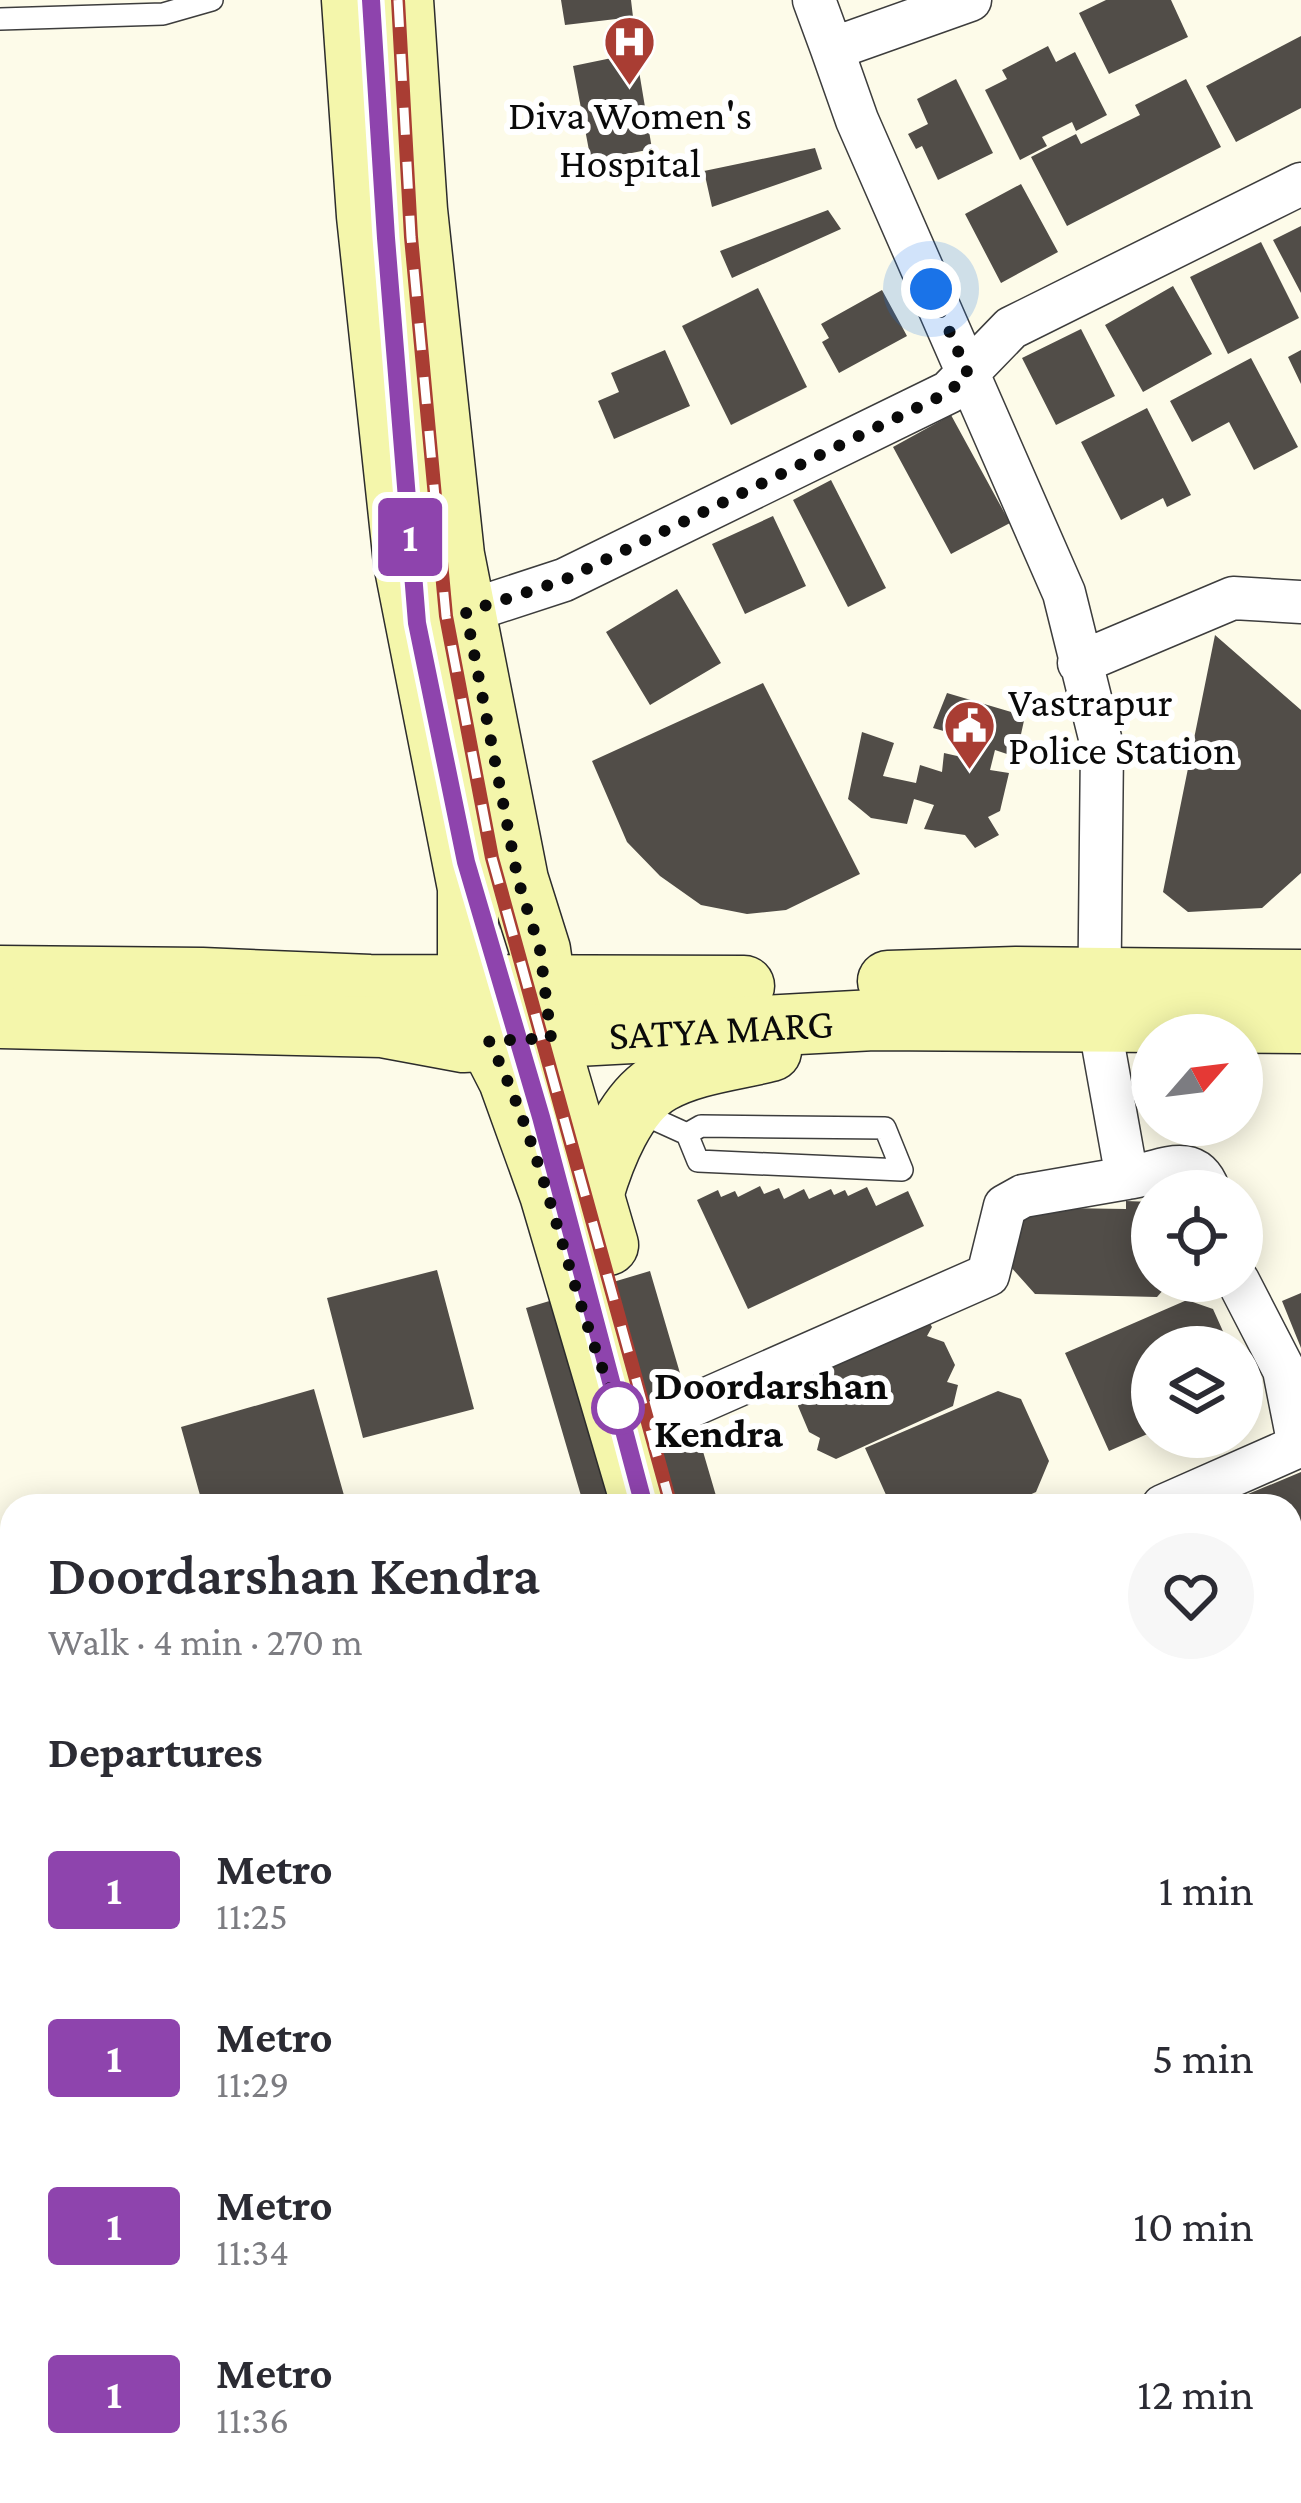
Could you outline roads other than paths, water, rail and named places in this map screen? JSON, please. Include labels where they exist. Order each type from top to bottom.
[{"type":"main road","points":[[352,0],[367,216],[404,562],[468,888],[468,962],[489,1041],[509,1080],[550,1194],[638,1494]]},
{"type":"main road","points":[[403,0],[417,210],[454,555],[518,880],[540,950],[547,1012],[593,1195],[681,1494]]},
{"type":"main road","name":"SATYA MARG","points":[[0,976],[370,986],[473,984],[547,1012],[874,1020],[1301,980]]},
{"type":"main road","name":"SATYA MARG","points":[[0,1018],[382,1028],[463,1042],[489,1041],[547,1012],[674,988],[1100,1000],[1301,1023]]},
{"type":"main road","points":[[593,1195],[605,1156],[660,1122],[657,1084],[874,1020]]},
{"type":"street","points":[[814,0],[856,119],[1064,593],[1102,746],[1100,1000],[1127,1178]]},
{"type":"street","points":[[832,49],[970,0]]},
{"type":"street","points":[[466,612],[564,580],[949,392],[1012,328],[1301,184]]},
{"type":"street","points":[[1079,663],[1233,598],[1301,602]]},
{"type":"street","points":[[1163,1170],[1180,1164],[1195,1170]]},
{"type":"street","points":[[659,1420],[988,1275],[1005,1206],[1023,1196],[1131,1177]]},
{"type":"street","points":[[1190,1494],[1300,1446],[1284,1370],[1249,1302]]},
{"type":"lane","points":[[0,19],[164,14],[212,0]]},
{"type":"lane","points":[[660,1122],[885,1128],[902,1170],[698,1162],[660,1122]]},
{"type":"railway","points":[[371,0],[417,623],[467,862],[541,1117],[641,1494]]},
{"type":"railway","points":[[398,0],[411,237],[446,616],[492,858],[668,1494]]},
{"type":"metro line","name":"1","points":[[371,0],[417,623],[466,862],[541,1117],[641,1494]]},
{"type":"place","name":"Diva Women's Hospital","points":[[630,88]]},
{"type":"place","name":"Vastrapur Police Station","points":[[969,771]]},
{"type":"place","name":"Doordarshan Kendra","points":[[618,1408]]}]
